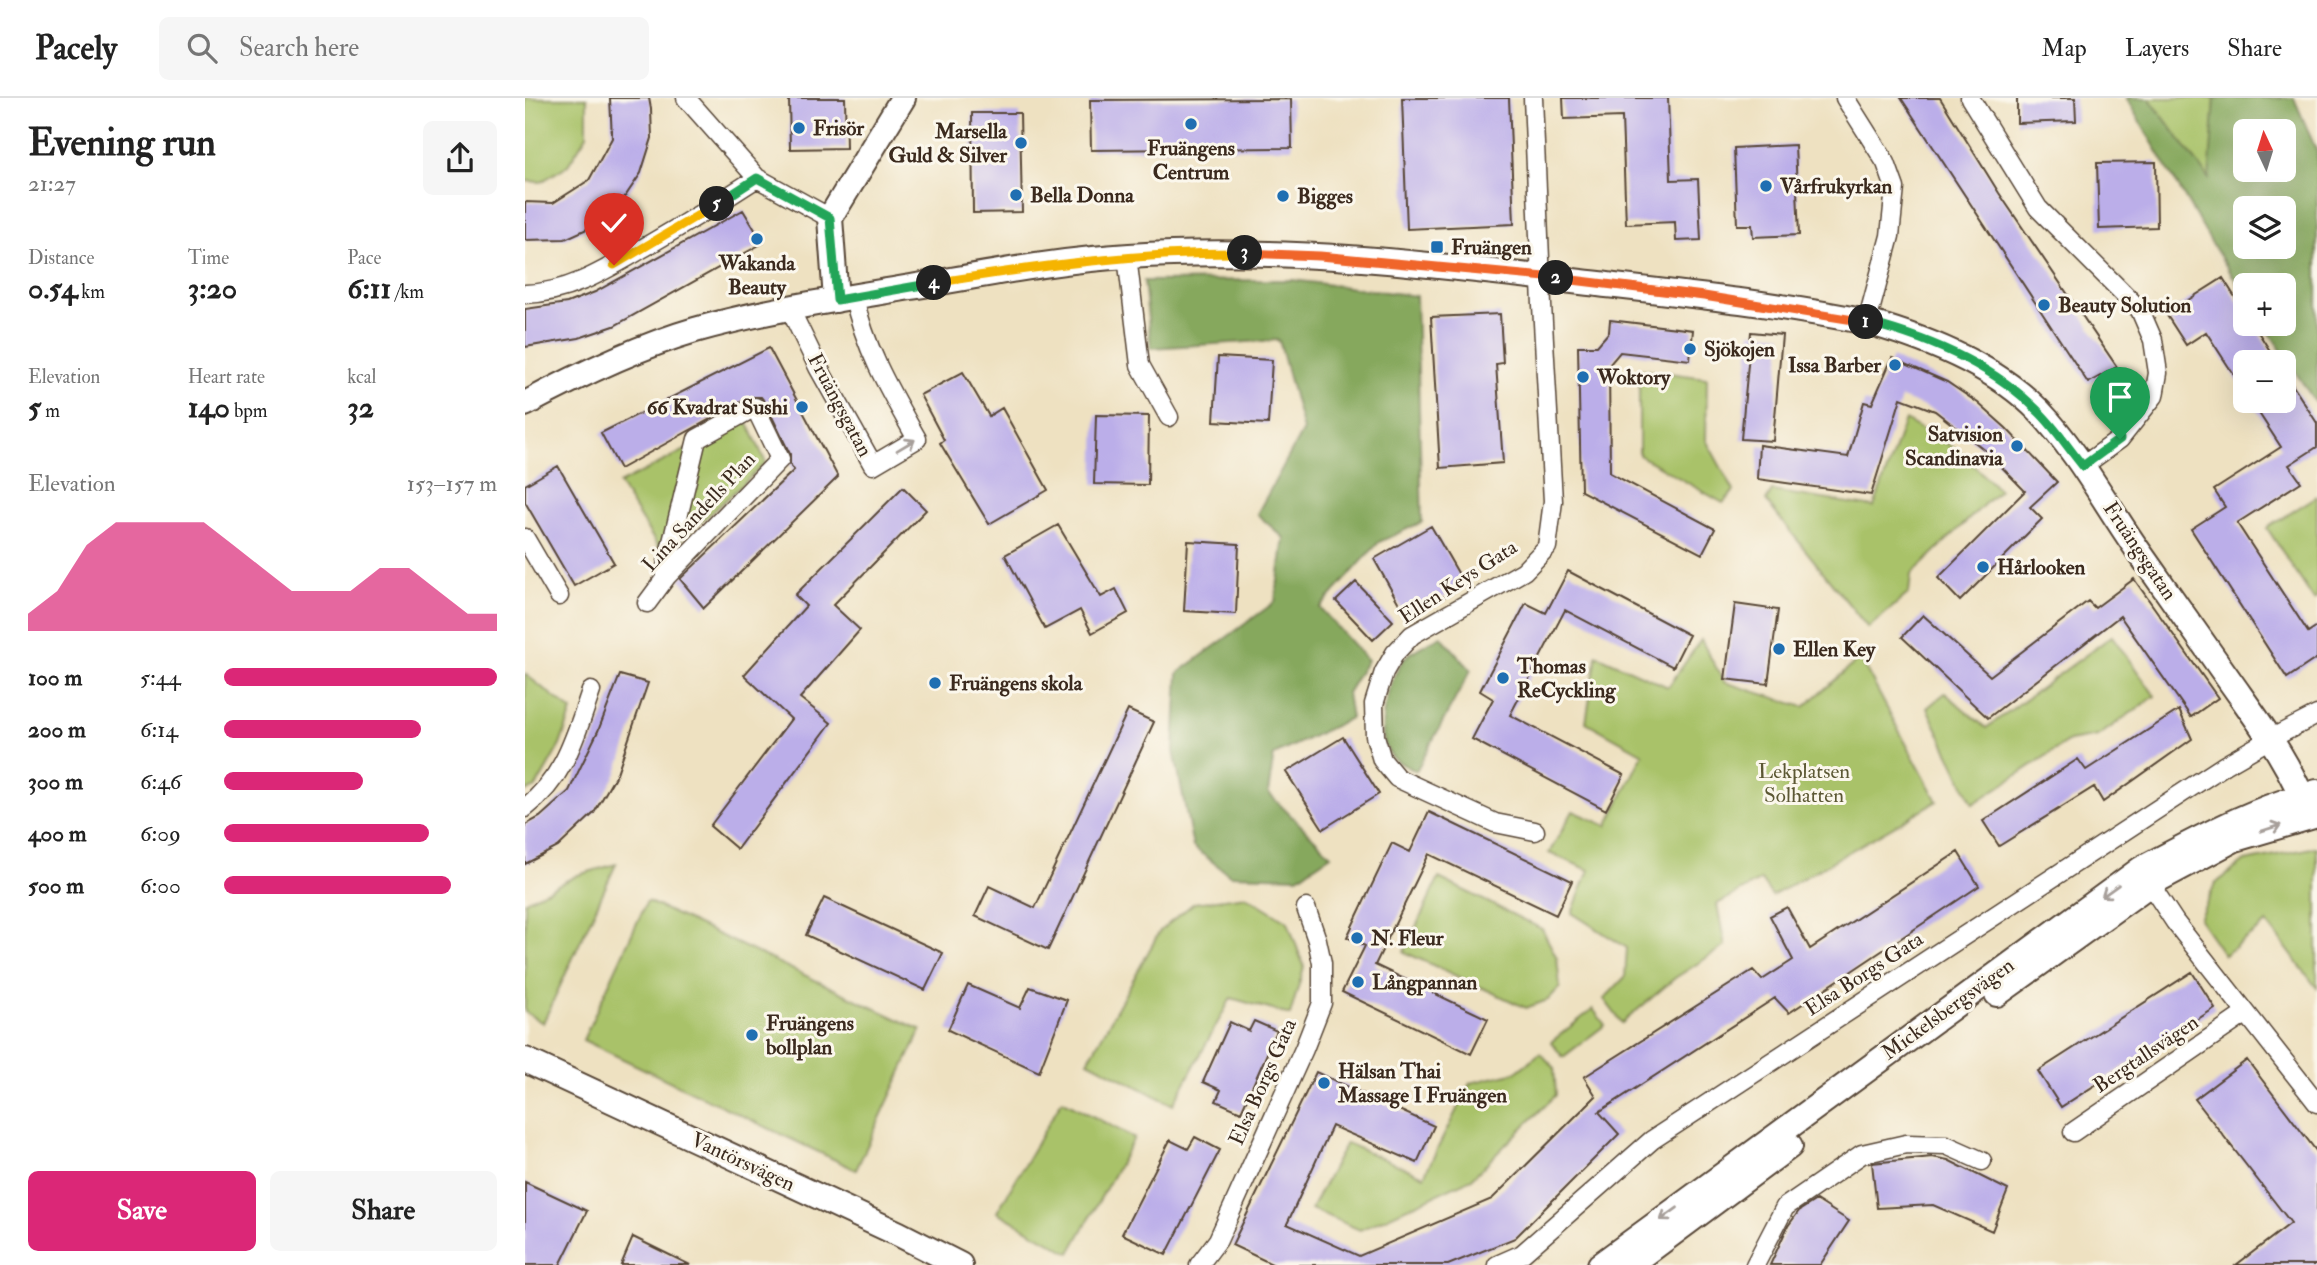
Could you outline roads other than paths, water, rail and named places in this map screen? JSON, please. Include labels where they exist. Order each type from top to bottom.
[{"type":"street","points":[[686,98],[757,178],[830,218]]},
{"type":"street","points":[[845,298],[830,218],[902,98]]},
{"type":"street","name":"Ellen Keys Gata","points":[[1533,98],[1553,501],[1547,547],[1524,571],[1412,635],[1395,653],[1384,672],[1374,704],[1375,736],[1382,760],[1397,778],[1495,823],[1535,831]]},
{"type":"street","points":[[1830,98],[1847,101],[1886,163],[1895,188],[1890,236],[1867,322]]},
{"type":"street","points":[[1970,98],[2038,208],[2075,248],[2140,310],[2153,340],[2158,373],[2154,396],[2120,439],[2083,466]]},
{"type":"street","points":[[525,294],[544,294],[577,285],[667,234],[757,178]]},
{"type":"street","name":"Fruängsgatan","points":[[525,404],[647,347],[695,330],[845,298],[1026,268],[1127,256],[1285,254],[1541,276],[1704,296],[1867,322],[1893,329],[1955,354],[1997,377],[2039,411],[2083,466],[2134,544],[2270,738],[2311,804]]},
{"type":"street","points":[[1127,256],[1140,365],[1169,417]]},
{"type":"street","name":"Fruängsgatan","points":[[790,309],[818,367],[873,465],[917,439],[879,372],[845,298]]},
{"type":"street","name":"Lina Sandells Plan","points":[[647,603],[667,576],[780,459],[755,407],[697,439],[664,571]]},
{"type":"street","points":[[525,538],[559,596]]},
{"type":"street","points":[[525,808],[545,793],[572,747],[591,691]]},
{"type":"street","name":"Elsa Borgs Gata","points":[[1497,1265],[1523,1254],[1652,1140],[2225,765],[2270,738],[2317,715]]},
{"type":"street","name":"Mickelsbergsvägen","points":[[1600,1265],[2145,876],[2226,826],[2311,804]]},
{"type":"street","points":[[2145,876],[2175,922],[2317,1103]]},
{"type":"street","name":"Mickelsbergsvägen","points":[[1630,1265],[1905,1060],[2145,876]]},
{"type":"street","name":"Elsa Borgs Gata","points":[[1199,1265],[1218,1240],[1322,1003],[1322,963],[1318,940],[1306,908]]},
{"type":"street","name":"Bergtallsvägen","points":[[2073,1132],[2245,1014]]},
{"type":"street","name":"Vantörsvägen","points":[[525,1060],[960,1265]]},
{"type":"street","points":[[1755,1265],[1785,1207],[1862,1154],[1906,1144],[1946,1145],[1982,1161]]},
{"type":"place","name":"Fruängens Centrum","points":[[1191,124]]},
{"type":"place","name":"Frisör","points":[[799,128]]},
{"type":"place","name":"Marsella Guld & Silver","points":[[1021,143]]},
{"type":"place","name":"Vårfrukyrkan","points":[[1766,186]]},
{"type":"place","name":"Bella Donna","points":[[1016,195]]},
{"type":"place","name":"Bigges","points":[[1283,196]]},
{"type":"place","name":"Wakanda Beauty","points":[[757,239]]},
{"type":"place","name":"Fruängen","points":[[1437,247]]},
{"type":"place","name":"Beauty Solution","points":[[2044,305]]},
{"type":"place","name":"Sjökojen","points":[[1690,349]]},
{"type":"place","name":"Issa Barber","points":[[1895,365]]},
{"type":"place","name":"Woktory","points":[[1583,377]]},
{"type":"place","name":"66 Kvadrat Sushi","points":[[802,407]]},
{"type":"place","name":"Satvision Scandinavia","points":[[2017,446]]},
{"type":"place","name":"Hårlooken","points":[[1983,567]]},
{"type":"place","name":"Ellen Key","points":[[1779,649]]},
{"type":"place","name":"Thomas ReCyckling","points":[[1503,678]]},
{"type":"place","name":"Fruängens skola","points":[[935,683]]},
{"type":"place","name":"N. Fleur","points":[[1357,938]]},
{"type":"place","name":"Långpannan","points":[[1358,982]]},
{"type":"place","name":"Fruängens bollplan","points":[[752,1035]]},
{"type":"place","name":"Hälsan Thai Massage I Fruängen","points":[[1324,1083]]},
{"type":"park label","name":"Lekplatsen Solhatten","points":[[1804,783]]}]
